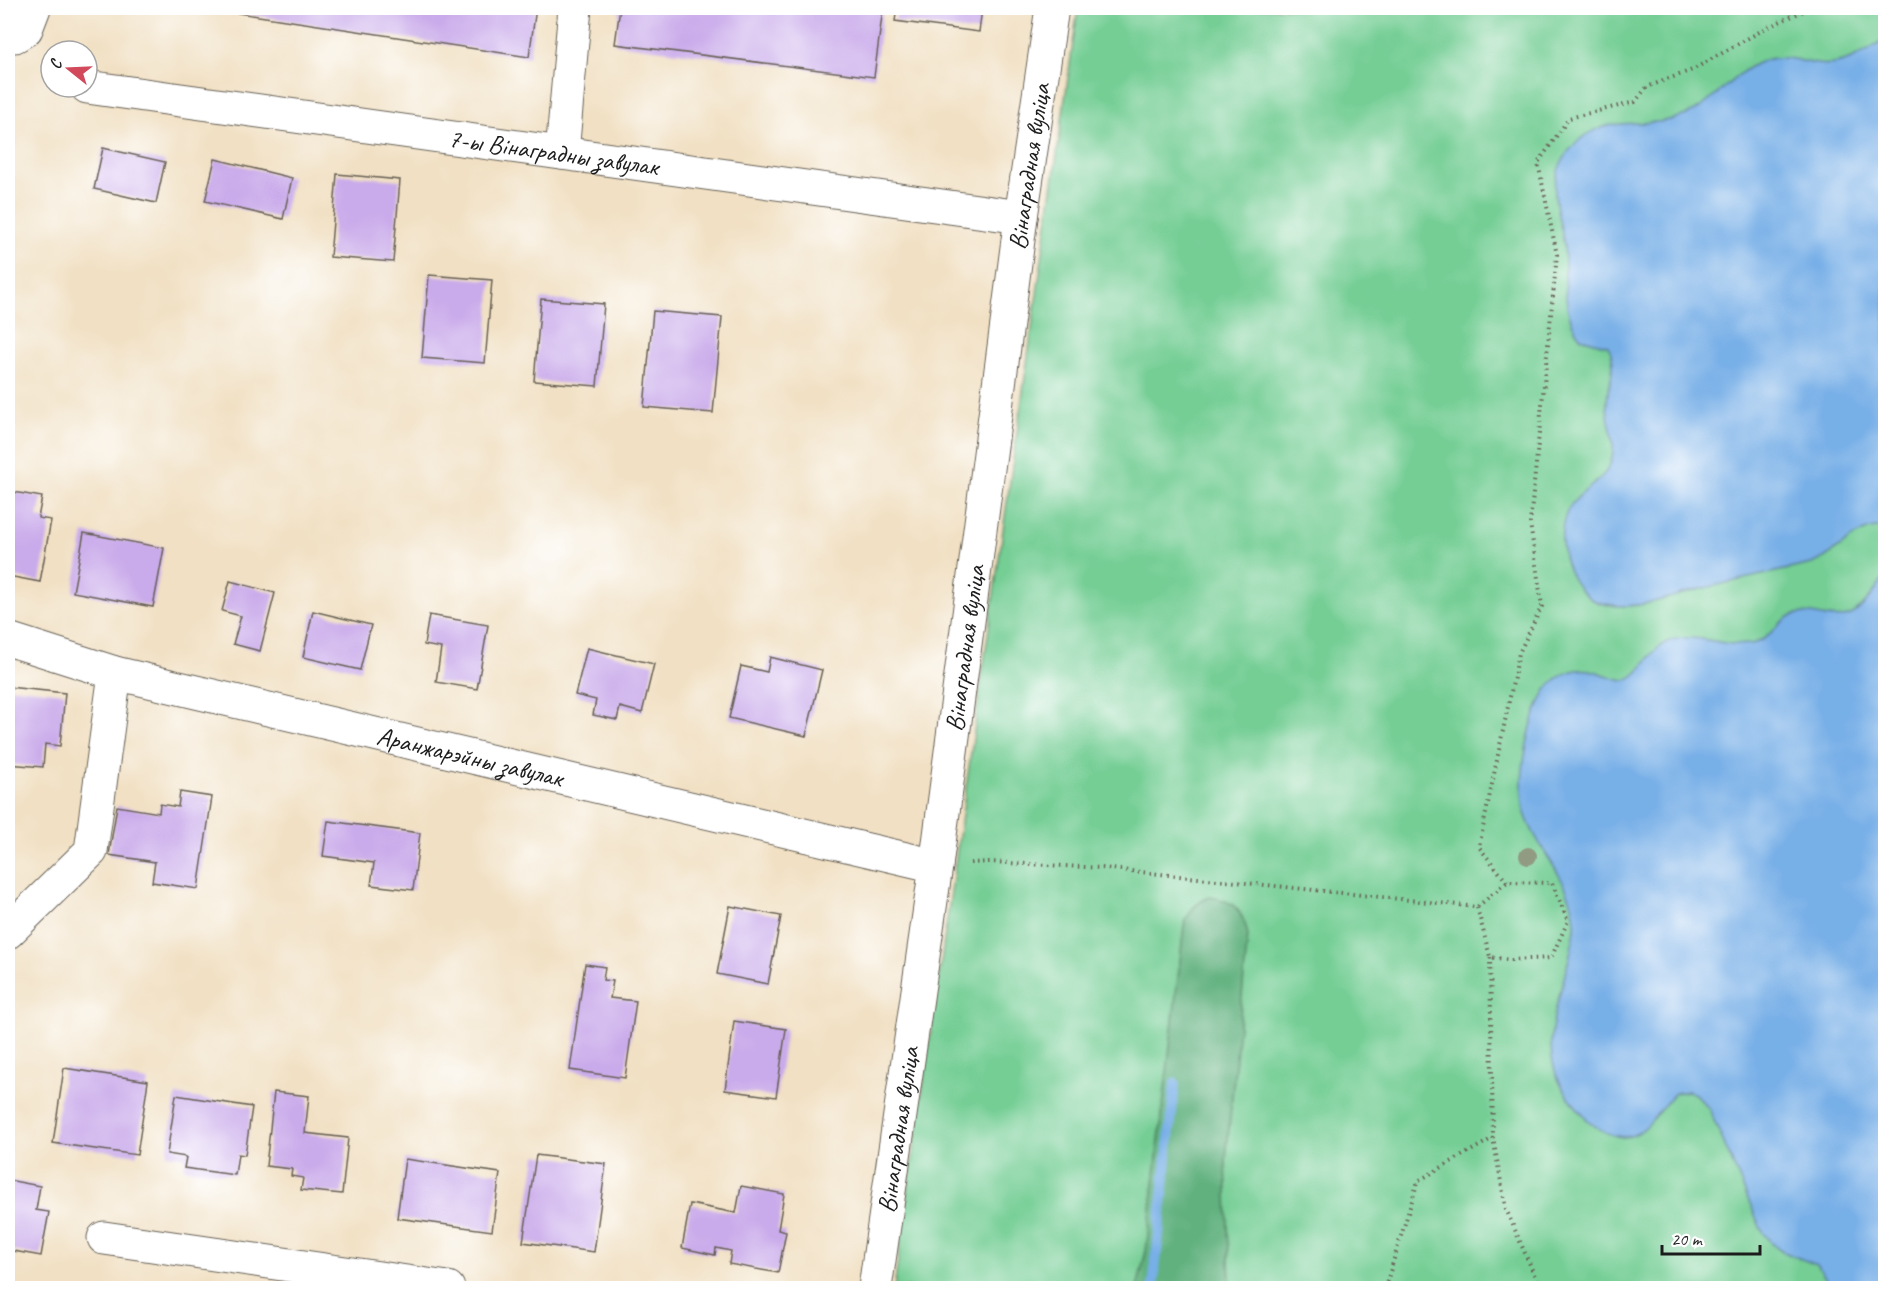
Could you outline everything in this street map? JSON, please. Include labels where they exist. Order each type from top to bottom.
[{"type":"street","points":[[8,34],[15,36],[26,29],[34,8]]},
{"type":"street","points":[[562,153],[575,8]]},
{"type":"street","name":"Вінаградная вуліца","points":[[875,1288],[936,866],[1021,217],[1052,8]]},
{"type":"street","name":"7-ы Вінаградны завулак","points":[[99,89],[1021,217]]},
{"type":"street","name":"Аранжарэйны завулак","points":[[8,639],[115,673],[936,866]]},
{"type":"street","points":[[8,932],[91,851],[115,673]]},
{"type":"street","points":[[104,1238],[448,1288]]},
{"type":"path","points":[[1507,882],[1479,847],[1520,653],[1542,606],[1530,523],[1557,255],[1538,163],[1569,118],[1635,102],[1647,87],[1692,70],[1768,27],[1810,8]]},
{"type":"path","points":[[936,866],[990,862],[1102,868],[1477,907],[1507,882],[1552,883],[1568,921],[1551,958],[1510,960],[1490,957]]},
{"type":"path","points":[[1477,907],[1490,957],[1493,1138],[1506,1209],[1540,1288]]},
{"type":"path","points":[[1385,1288],[1418,1181],[1493,1138]]},
{"type":"green space","points":[[1078,8],[1885,8],[1885,1288],[894,1288]]},
{"type":"green space","points":[[1210,897],[1226,901],[1236,908],[1248,935],[1226,1159],[1230,1288],[1137,1288],[1146,1251],[1184,926],[1193,908]]},
{"type":"water","points":[[1885,40],[1885,528],[1875,528],[1856,535],[1812,564],[1645,604],[1612,605],[1591,599],[1574,581],[1568,570],[1562,544],[1562,531],[1569,508],[1579,496],[1603,476],[1611,462],[1613,442],[1607,400],[1613,362],[1608,346],[1581,338],[1574,328],[1567,306],[1564,246],[1555,195],[1561,163],[1576,143],[1597,130],[1621,124],[1667,120],[1695,111],[1757,63],[1782,58],[1827,65],[1836,64],[1853,58]]},
{"type":"water","points":[[1885,577],[1885,1288],[1832,1288],[1817,1265],[1781,1251],[1771,1243],[1761,1229],[1709,1109],[1695,1094],[1688,1091],[1675,1093],[1641,1131],[1631,1136],[1621,1137],[1592,1124],[1581,1114],[1566,1093],[1552,1058],[1551,1040],[1553,1022],[1574,935],[1573,907],[1562,880],[1526,816],[1522,788],[1523,771],[1529,735],[1539,704],[1548,688],[1563,675],[1583,670],[1626,680],[1638,672],[1656,649],[1679,638],[1740,645],[1750,644],[1768,636],[1785,619],[1801,613],[1841,618],[1850,615],[1865,604]]},
{"type":"building","points":[[205,8],[536,8],[529,57]]},
{"type":"building","points":[[620,8],[883,8],[874,77],[615,44]]},
{"type":"building","points":[[897,8],[982,8],[979,32],[895,21]]},
{"type":"building","points":[[103,148],[165,162],[156,203],[94,189]]},
{"type":"building","points":[[215,159],[292,178],[283,219],[205,201]]},
{"type":"building","points":[[337,174],[400,180],[393,262],[330,257]]},
{"type":"building","points":[[429,275],[492,280],[485,363],[422,358]]},
{"type":"building","points":[[541,299],[604,304],[597,386],[534,381]]},
{"type":"building","points":[[653,311],[722,317],[713,413],[644,407]]},
{"type":"building","points":[[8,491],[42,497],[38,518],[51,520],[40,582],[8,576]]},
{"type":"building","points":[[84,533],[164,548],[153,607],[73,592]]},
{"type":"building","points":[[230,581],[275,593],[260,651],[233,644],[241,616],[222,611]]},
{"type":"building","points":[[313,611],[371,625],[360,670],[303,657]]},
{"type":"building","points":[[429,615],[488,625],[477,689],[436,682],[441,648],[424,645]]},
{"type":"building","points":[[587,648],[654,664],[642,713],[620,707],[617,720],[593,715],[596,700],[575,695]]},
{"type":"building","points":[[770,657],[822,670],[806,736],[729,718],[741,666],[767,672]]},
{"type":"building","points":[[8,687],[65,693],[60,746],[45,744],[43,767],[8,764]]},
{"type":"building","points":[[180,792],[212,797],[198,889],[152,882],[155,862],[109,855],[117,806],[159,813],[160,804],[178,807]]},
{"type":"building","points":[[328,821],[420,833],[413,890],[371,885],[374,863],[323,856]]},
{"type":"building","points":[[730,906],[781,916],[768,984],[717,974]]},
{"type":"building","points":[[585,964],[605,967],[603,980],[613,981],[610,998],[636,1001],[625,1078],[570,1070]]},
{"type":"building","points":[[734,1021],[786,1029],[776,1097],[725,1090]]},
{"type":"building","points":[[64,1068],[148,1081],[137,1155],[53,1143]]},
{"type":"building","points":[[274,1092],[309,1096],[305,1133],[348,1138],[342,1194],[301,1190],[303,1178],[291,1176],[292,1169],[266,1166]]},
{"type":"building","points":[[176,1095],[252,1107],[245,1155],[238,1154],[235,1175],[184,1168],[186,1157],[167,1154]]},
{"type":"building","points":[[536,1155],[606,1164],[594,1252],[523,1242]]},
{"type":"building","points":[[405,1159],[500,1173],[492,1231],[397,1218]]},
{"type":"building","points":[[8,1180],[40,1186],[36,1210],[49,1212],[41,1256],[8,1250]]},
{"type":"building","points":[[741,1186],[784,1194],[778,1230],[786,1232],[778,1273],[729,1264],[731,1251],[716,1248],[715,1255],[682,1248],[690,1204],[736,1213]]},
{"type":"waterway","points":[[1153,1288],[1175,1083]]}]
